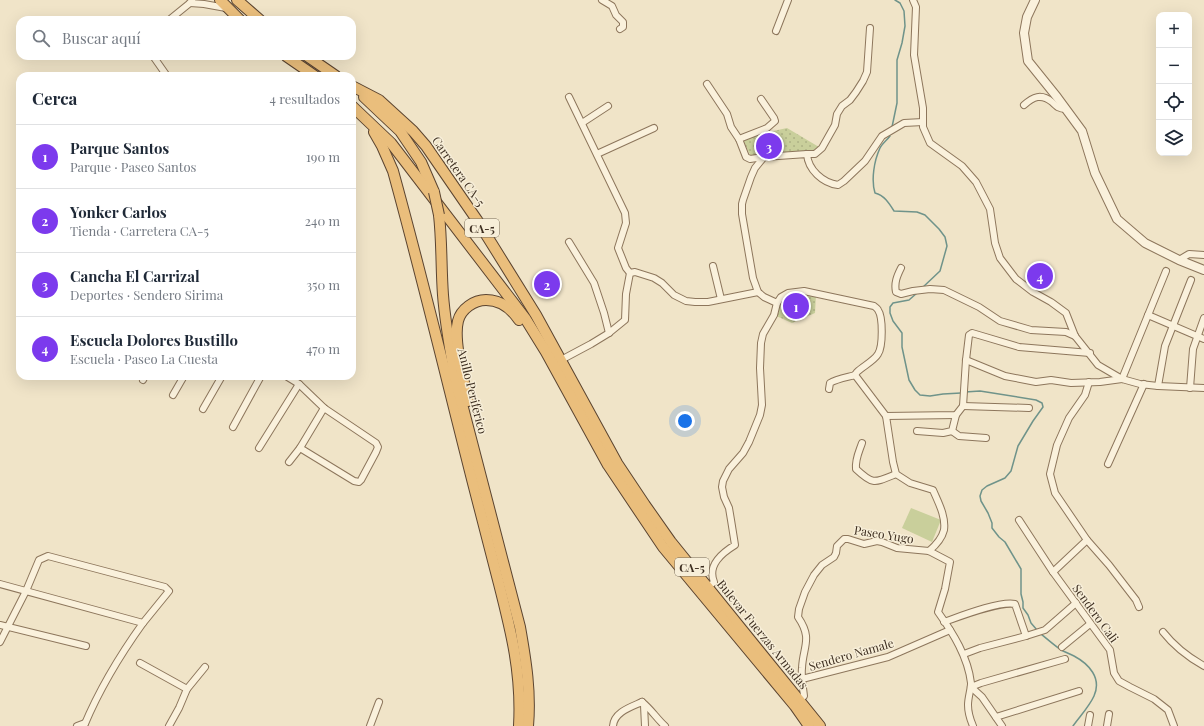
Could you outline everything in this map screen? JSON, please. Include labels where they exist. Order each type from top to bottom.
[{"type":"highway","points":[[238,0],[256,16]]},
{"type":"highway","points":[[224,4],[236,16]]},
{"type":"highway","points":[[292,60],[309,72]]},
{"type":"highway","points":[[313,60],[330,72]]},
{"type":"highway","name":"Carretera CA-5","points":[[356,89],[379,100],[413,131],[426,146],[481,226],[536,316],[581,397]]},
{"type":"highway","name":"Anillo Periférico","points":[[356,90],[400,130],[421,162],[434,192],[439,215],[442,247],[443,294],[448,340],[455,377],[520,628],[529,686],[528,726]]},
{"type":"highway","name":"CA-5","points":[[356,110],[391,144],[525,318],[576,407]]},
{"type":"highway","name":"Anillo Periférico","points":[[368,122],[382,146],[393,171],[438,340],[460,434],[511,630],[519,683],[519,726]]},
{"type":"highway","points":[[496,535],[485,474],[461,364],[457,330],[458,320],[469,305],[485,300],[495,301],[510,309],[517,316],[536,343],[576,407]]},
{"type":"highway","name":"Bulevar Fuerzas Armadas","points":[[581,397],[590,416],[626,476],[671,542],[820,726]]},
{"type":"highway","name":"Bulevar Fuerzas Armadas","points":[[576,407],[608,465],[663,547],[795,706],[809,726]]},
{"type":"street","points":[[602,0],[612,6],[616,15],[624,22],[620,29]]},
{"type":"street","points":[[776,31],[788,0]]},
{"type":"street","points":[[913,0],[916,7],[914,55],[923,108],[923,127],[930,143],[962,166],[976,182],[990,209],[995,243],[1000,258],[1016,279],[1066,313],[1076,336],[1098,365],[1122,379],[1144,384],[1204,388]]},
{"type":"street","points":[[1036,0],[1027,17],[1024,33],[1028,61],[1082,131],[1095,173],[1117,219],[1145,244],[1204,270]]},
{"type":"street","points":[[174,16],[191,2],[204,4],[224,4]]},
{"type":"street","points":[[707,84],[728,114],[731,127],[739,138],[746,157],[750,159],[815,154],[822,148],[835,125],[837,114],[842,106],[856,92],[867,72],[870,28]]},
{"type":"street","points":[[156,60],[164,72]]},
{"type":"street","points":[[561,360],[609,333],[625,320],[626,294],[630,273],[626,268],[618,248],[626,223],[625,213],[582,122],[568,97]]},
{"type":"street","points":[[1024,105],[1035,97],[1042,97],[1051,101],[1056,107],[1066,109]]},
{"type":"street","points":[[739,138],[767,128],[775,121],[761,100]]},
{"type":"street","points":[[582,122],[608,106]]},
{"type":"street","points":[[807,154],[807,161],[813,170],[825,181],[838,185],[864,161],[882,136],[904,123],[923,122]]},
{"type":"street","points":[[597,154],[654,128]]},
{"type":"street","points":[[764,157],[755,168],[742,204],[753,278],[758,292],[777,303]]},
{"type":"street","points":[[569,242],[594,283],[609,333]]},
{"type":"street","points":[[1180,260],[1188,254],[1204,255]]},
{"type":"street","points":[[713,266],[721,299]]},
{"type":"street","points":[[901,268],[897,274],[895,285],[896,292],[902,294],[930,289],[944,290],[979,307],[1000,321],[1031,330],[1066,332],[1076,336]]},
{"type":"street","points":[[1122,379],[1166,271]]},
{"type":"street","points":[[630,273],[635,272],[654,278],[662,283],[674,295],[686,301],[708,302],[758,292]]},
{"type":"street","points":[[1158,386],[1165,346],[1190,280]]},
{"type":"street","points":[[708,587],[714,582],[711,572],[717,559],[735,544],[732,520],[722,487],[724,477],[749,442],[760,415],[762,405],[760,368],[761,343],[763,334],[774,315],[777,303],[781,297],[788,293],[804,291],[874,306],[878,310],[881,320],[880,352],[875,358],[856,372],[855,375],[832,381],[829,389]]},
{"type":"street","points":[[1148,315],[1204,339]]},
{"type":"street","points":[[1190,388],[1193,349],[1204,318]]},
{"type":"street","points":[[952,431],[956,415],[963,406],[968,339],[969,335],[972,333],[1019,347],[1090,353]]},
{"type":"street","points":[[966,360],[1005,376],[1036,382],[1051,380],[1071,383],[1122,379]]},
{"type":"street","points":[[855,375],[886,416],[892,462],[896,474],[910,483],[933,490],[939,503],[943,517],[944,531],[930,551]]},
{"type":"street","points":[[173,395],[182,380]]},
{"type":"street","points":[[203,409],[220,380]]},
{"type":"street","points":[[232,427],[259,380]]},
{"type":"street","points":[[292,380],[324,408],[376,443],[378,447],[361,480],[358,482],[300,448]]},
{"type":"street","points":[[1089,382],[1085,395],[1069,418],[1057,445],[1050,474],[1055,493],[1086,540],[1109,565],[1136,600],[1139,607]]},
{"type":"street","points":[[259,448],[298,384]]},
{"type":"street","points":[[1108,464],[1144,384]]},
{"type":"street","points":[[963,406],[1029,408]]},
{"type":"street","points":[[289,462],[300,448],[324,408]]},
{"type":"street","points":[[886,416],[956,415]]},
{"type":"street","points":[[917,431],[943,433],[952,431],[959,436],[986,438]]},
{"type":"street","points":[[862,443],[857,455],[856,469],[867,479],[873,481],[884,479],[896,474]]},
{"type":"street","name":"Sendero Cali","points":[[1019,520],[1053,572],[1110,650],[1114,674],[1119,681],[1154,699],[1168,710],[1174,726]]},
{"type":"street","name":"Paseo Yugo","points":[[800,701],[804,696],[802,667],[807,641],[803,624],[798,617],[805,592],[814,575],[822,565],[834,556],[837,546],[844,539],[864,544],[878,541],[897,548],[930,551],[950,562],[945,589],[938,612],[964,654],[971,682],[968,704],[972,726]]},
{"type":"street","points":[[1053,572],[1086,540]]},
{"type":"street","points":[[0,642],[26,591],[39,560],[48,556],[165,587],[169,591],[128,644],[104,685],[84,724],[77,726]]},
{"type":"street","points":[[0,584],[144,623]]},
{"type":"street","points":[[944,622],[976,611],[1008,603],[1015,604],[1026,636]]},
{"type":"street","points":[[964,654],[980,648],[1045,630],[1076,603]]},
{"type":"street","points":[[1062,647],[1090,624]]},
{"type":"street","points":[[0,625],[86,646]]},
{"type":"street","name":"Sendero Namale","points":[[802,679],[888,657],[950,630]]},
{"type":"street","points":[[1163,632],[1177,648],[1204,666]]},
{"type":"street","points":[[1002,726],[982,697],[971,688],[981,683],[1065,659]]},
{"type":"street","points":[[140,663],[187,689]]},
{"type":"street","points":[[169,726],[187,689],[204,667]]},
{"type":"street","points":[[996,717],[1078,691]]},
{"type":"street","points":[[370,726],[379,702]]},
{"type":"street","points":[[613,726],[613,723],[618,715],[642,702]]},
{"type":"street","points":[[642,702],[644,705],[645,726]]},
{"type":"street","points":[[642,702],[665,726]]},
{"type":"street","points":[[1107,726],[1109,714]]},
{"type":"street","points":[[1088,726],[1090,715]]},
{"type":"green space","points":[[787,128],[819,147],[807,153],[752,159],[742,138]]},
{"type":"green space","points":[[788,293],[816,294],[815,313],[792,323],[774,315],[774,310]]},
{"type":"green space","points":[[911,508],[941,520],[932,542],[902,528]]},
{"type":"waterway","points":[[892,127],[897,103],[897,60],[905,26],[904,11],[900,3],[895,0]]},
{"type":"waterway","points":[[890,136],[881,146],[876,159],[873,176],[875,193],[884,197],[894,211],[917,212],[925,215],[945,237],[947,246],[940,271],[922,288]]},
{"type":"waterway","points":[[917,293],[909,300],[893,303],[890,307],[890,313],[893,321],[902,333],[902,347],[909,380],[920,395],[930,396],[961,393]]},
{"type":"waterway","points":[[965,392],[980,391],[1036,400],[1042,403],[1043,407],[1018,446],[1011,471],[1005,478],[987,486],[982,490],[980,496],[992,523],[992,528],[1005,542],[1021,569],[1021,594],[1023,608],[1031,623],[1037,630]]},
{"type":"waterway","points":[[1041,634],[1061,650],[1085,663],[1093,672],[1096,683],[1094,696],[1073,726]]},
{"type":"place","name":"Cancha El Carrizal","points":[[769,146]]},
{"type":"place","name":"Escuela Dolores Bustillo","points":[[1040,276]]},
{"type":"place","name":"Yonker Carlos","points":[[547,284]]},
{"type":"place","name":"Parque Santos","points":[[796,306]]}]
